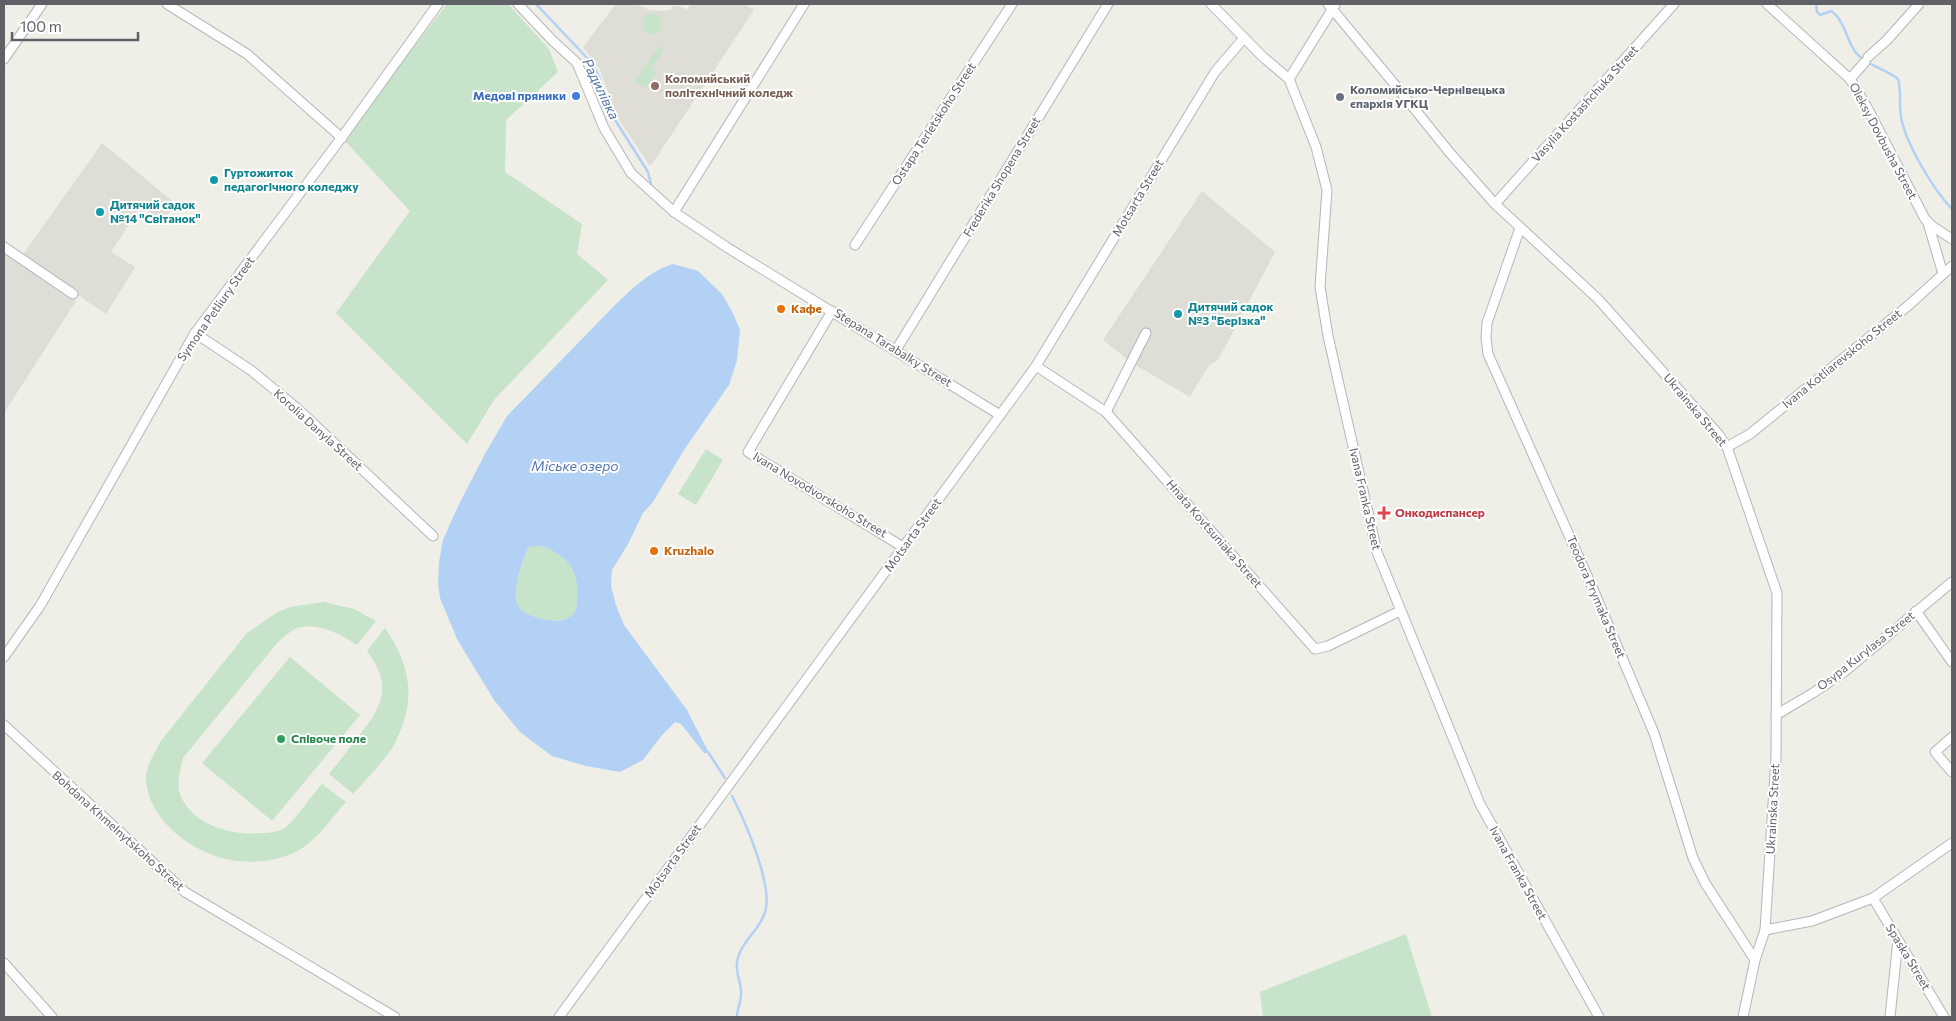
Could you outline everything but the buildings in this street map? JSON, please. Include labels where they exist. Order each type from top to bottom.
[{"type":"street","points":[[4,59],[42,4]]},
{"type":"street","points":[[167,4],[248,54],[342,138]]},
{"type":"street","name":"Symona Petliury Street","points":[[4,657],[40,606],[196,333],[342,138],[438,4]]},
{"type":"street","name":"Stepana Tarabalky Street","points":[[518,4],[577,63],[604,128],[624,163],[639,182],[674,212],[735,253],[832,310],[1000,415]]},
{"type":"street","points":[[674,212],[804,4]]},
{"type":"street","name":"Ostapa Terletskoho Street","points":[[856,245],[1012,4]]},
{"type":"street","name":"Frederika Shopena Street","points":[[896,350],[1108,4]]},
{"type":"street","name":"Ivana Franka Street","points":[[1211,4],[1263,57],[1289,79],[1316,148],[1326,182],[1327,203],[1320,277],[1328,336],[1374,545],[1480,804],[1599,1017]]},
{"type":"street","name":"Vasylia Kostashchuka Street","points":[[1495,204],[1674,4]]},
{"type":"street","name":"Oleksy Dovbusha Street","points":[[1767,4],[1850,79],[1868,109],[1928,223],[1952,239]]},
{"type":"street","points":[[1850,79],[1866,59],[1887,40],[1919,4]]},
{"type":"street","points":[[1289,79],[1332,5]]},
{"type":"street","name":"Ukrainska Street","points":[[1332,5],[1450,154],[1495,204],[1598,299],[1719,435],[1727,448],[1777,593],[1776,757],[1765,930],[1755,960],[1743,1017]]},
{"type":"street","name":"Motsarta Street","points":[[559,1017],[1036,366],[1215,72],[1244,38]]},
{"type":"street","points":[[1928,223],[1943,274]]},
{"type":"street","name":"Teodora Prymaka Street","points":[[1520,228],[1486,322],[1488,354],[1593,589],[1654,734],[1693,858],[1704,883],[1755,960]]},
{"type":"street","points":[[4,247],[73,294]]},
{"type":"street","name":"Ivana Kotliarevskoho Street","points":[[1727,448],[1757,428],[1902,310],[1952,266]]},
{"type":"street","name":"Ivana Novodvorskoho Street","points":[[832,310],[748,452],[903,547]]},
{"type":"street","name":"Korolia Danyla Street","points":[[196,333],[252,371],[299,410],[433,536]]},
{"type":"street","points":[[1106,412],[1146,333]]},
{"type":"street","name":"Hnata Kovtsuniaka Street","points":[[1036,366],[1106,412],[1315,649],[1328,646],[1400,611]]},
{"type":"street","name":"Osypa Kurylasa Street","points":[[1776,714],[1813,693],[1844,672],[1952,582]]},
{"type":"street","points":[[1916,611],[1952,662]]},
{"type":"street","name":"Bohdana Khmelnytskoho Street","points":[[4,725],[185,892],[395,1017]]},
{"type":"street","points":[[1952,737],[1935,752],[1952,772]]},
{"type":"street","points":[[1765,930],[1812,921],[1873,898],[1952,843]]},
{"type":"street","name":"Spaska Street","points":[[1873,898],[1944,1017]]},
{"type":"street","points":[[1890,1017],[1898,940]]},
{"type":"street","points":[[4,963],[52,1017]]},
{"type":"shaded area","name":"Коломийський політехнічний коледж","points":[[616,4],[635,4],[650,10],[660,11],[671,10],[673,6],[682,7],[686,10],[691,4],[745,4],[754,10],[652,164],[649,165],[615,113],[600,69],[583,47]]},
{"type":"shaded area","points":[[102,143],[176,204],[162,221],[141,206],[111,252],[135,267],[106,314],[21,257]]},
{"type":"shaded area","points":[[1202,191],[1275,252],[1218,360],[1209,365],[1190,397],[1132,363],[1103,340]]},
{"type":"shaded area","points":[[4,252],[76,301],[4,413]]},
{"type":"green space","points":[[447,4],[508,4],[549,49],[558,72],[506,120],[505,172],[582,224],[577,254],[608,280],[494,400],[467,444],[336,313],[410,211],[343,139]]},
{"type":"green space","points":[[652,14],[659,17],[662,24],[659,31],[652,34],[645,31],[642,24],[645,17]]},
{"type":"green space","points":[[659,46],[664,49],[651,69],[656,73],[646,88],[635,81]]},
{"type":"green space","points":[[706,449],[723,460],[696,505],[678,494]]},
{"type":"green space","points":[[543,546],[563,558],[569,564],[576,580],[576,612],[566,619],[554,621],[531,616],[520,609],[517,604],[517,583],[529,547]]},
{"type":"green space","points":[[324,602],[354,609],[376,621],[357,645],[345,637],[323,628],[308,626],[298,628],[283,637],[183,758],[179,789],[182,799],[197,817],[217,828],[252,834],[268,833],[285,828],[322,784],[346,802],[307,845],[284,857],[250,862],[226,859],[200,849],[174,832],[155,809],[149,795],[146,781],[148,766],[160,742],[247,633],[276,613],[290,607]]},
{"type":"green space","points":[[385,628],[404,664],[408,689],[406,715],[391,750],[353,794],[329,774],[367,726],[379,705],[382,696],[380,675],[367,651]]},
{"type":"green space","name":"Співоче поле","points":[[290,657],[360,715],[272,821],[202,763]]},
{"type":"green space","points":[[1406,934],[1432,1017],[1263,1017],[1260,992]]},
{"type":"water","name":"Міське озеро","points":[[673,264],[698,271],[722,294],[740,330],[737,360],[729,385],[684,450],[653,502],[643,513],[628,544],[612,570],[611,586],[624,625],[687,710],[709,753],[704,753],[681,724],[675,722],[662,735],[643,760],[620,772],[586,766],[552,756],[520,732],[494,700],[457,639],[440,598],[438,584],[439,562],[443,540],[459,504],[507,416],[616,304],[642,281]],"holes":[[[543,546],[569,564],[576,579],[577,589],[576,611],[567,618],[554,621],[525,613],[520,609],[516,598],[519,575],[529,547]]]},
{"type":"waterway","name":"Радилівка","points":[[536,4],[590,61],[598,74],[612,115],[648,172],[651,184]]},
{"type":"waterway","points":[[1816,4],[1817,12],[1820,15],[1831,11],[1836,15],[1843,26],[1850,44],[1861,58],[1898,79],[1900,111],[1905,132],[1930,180],[1952,209]]},
{"type":"waterway","points":[[708,752],[725,778]]},
{"type":"waterway","points":[[732,796],[756,851],[767,896],[762,920],[738,957],[737,969],[741,995],[737,1017]]},
{"type":"place","name":"Коломийський політехнічний коледж","points":[[655,86]]},
{"type":"place","name":"Медові пряники","points":[[576,96]]},
{"type":"place","name":"Коломийсько-Чернівецька єпархія УГКЦ","points":[[1340,97]]},
{"type":"place","name":"Гуртожиток педагогічного коледжу","points":[[214,180]]},
{"type":"place","name":"Дитячий садок №14 \"Світанок\"","points":[[100,212]]},
{"type":"place","name":"Кафе","points":[[781,309]]},
{"type":"place","name":"Дитячий садок №3 \"Берізка\"","points":[[1178,314]]},
{"type":"place","name":"Онкодиспансер","points":[[1384,513]]},
{"type":"place","name":"Kruzhalo","points":[[654,551]]},
{"type":"place","name":"Співоче поле","points":[[281,739]]}]
